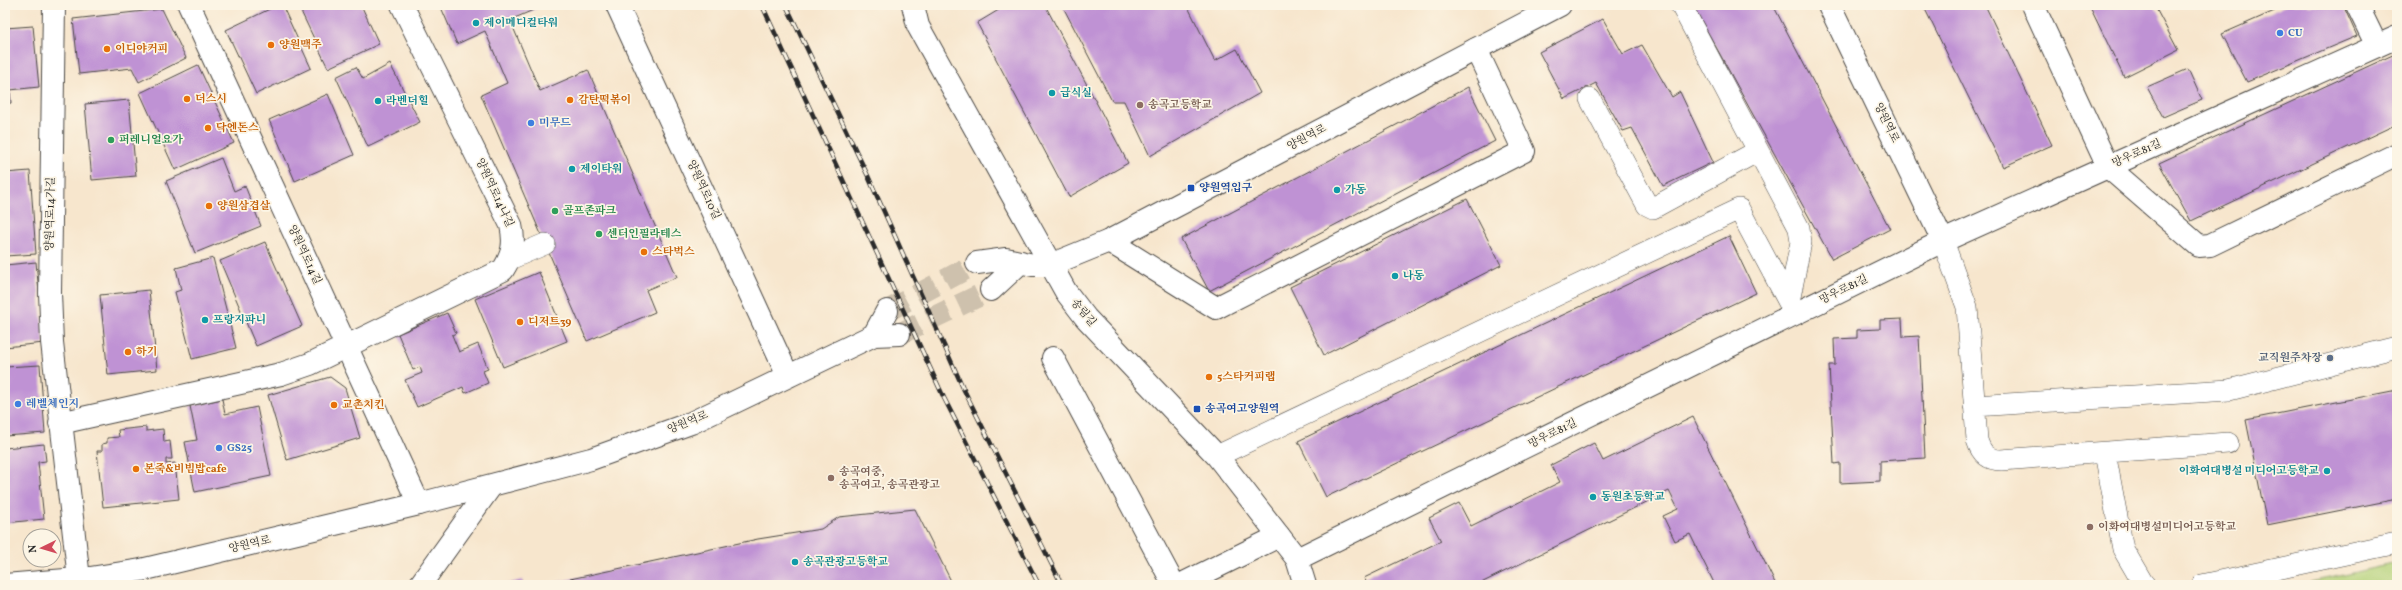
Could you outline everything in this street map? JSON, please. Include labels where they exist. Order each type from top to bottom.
[{"type":"street","name":"양원역로14가길","points":[[54,5],[50,293],[52,342],[60,423],[79,579]]},
{"type":"street","name":"양원역로14길","points":[[189,5],[419,504]]},
{"type":"street","name":"양원역로14나길","points":[[402,5],[511,225],[514,242],[510,259]]},
{"type":"street","name":"양원역로10길","points":[[617,5],[788,376]]},
{"type":"street","name":"송림길","points":[[913,5],[918,26],[1066,292],[1086,318],[1217,456],[1297,559],[1305,585]]},
{"type":"street","name":"양원역로","points":[[1050,265],[1109,241],[1560,5]]},
{"type":"street","name":"양원역로","points":[[1829,5],[1944,241]]},
{"type":"street","points":[[2033,5],[2108,167],[2195,245],[2210,245],[2397,154]]},
{"type":"street","points":[[2357,5],[2376,46]]},
{"type":"street","name":"망우로81길","points":[[1297,559],[1792,308],[2397,37]]},
{"type":"street","points":[[1109,241],[1216,308],[1524,151],[1476,49]]},
{"type":"street","points":[[60,423],[281,374],[310,364],[436,304],[503,270],[510,259]]},
{"type":"street","points":[[977,263],[1001,259],[1050,265]]},
{"type":"street","points":[[991,290],[1021,262]]},
{"type":"street","points":[[874,335],[887,311]]},
{"type":"street","points":[[874,335],[899,334]]},
{"type":"street","name":"양원역로","points":[[5,585],[79,579],[141,570],[419,504],[591,459],[690,423],[874,335]]},
{"type":"street","points":[[1053,358],[1174,585]]},
{"type":"street","points":[[420,585],[491,486]]},
{"type":"street","points":[[1180,585],[1279,536]]},
{"type":"lane","points":[[1681,5],[1800,228],[1801,242],[1792,308]]},
{"type":"lane","points":[[1590,99],[1646,205],[1653,208],[1758,151]]},
{"type":"lane","points":[[1217,456],[1739,209],[1792,308]]},
{"type":"lane","points":[[1944,241],[1967,307],[1978,444],[1986,456],[1994,460],[2228,443]]},
{"type":"lane","points":[[510,259],[545,244]]},
{"type":"lane","points":[[1974,406],[2229,390],[2397,348]]},
{"type":"lane","points":[[2105,453],[2123,549],[2144,585]]},
{"type":"lane","points":[[2202,585],[2397,543]]},
{"type":"green space","points":[[2397,563],[2397,585],[2298,585]]},
{"type":"building","points":[[278,5],[282,5],[311,68],[256,94],[226,30]]},
{"type":"building","points":[[298,5],[361,5],[379,44],[328,68]]},
{"type":"building","name":"제이타워","points":[[440,5],[545,5],[510,20],[540,91],[588,70],[677,277],[646,290],[655,312],[587,341],[481,95],[507,83],[485,31],[457,44]]},
{"type":"building","name":"급식실","points":[[1007,5],[1045,5],[1128,163],[1069,197],[977,23]]},
{"type":"building","name":"송곡고등학교","points":[[1062,5],[1187,5],[1215,61],[1237,49],[1260,93],[1150,156],[1124,101],[1112,101]]},
{"type":"building","points":[[1693,5],[1773,5],[1890,229],[1832,259]]},
{"type":"building","points":[[1923,5],[1985,5],[2052,145],[2003,167]]},
{"type":"building","points":[[2089,5],[2154,5],[2178,50],[2124,77]]},
{"type":"building","points":[[2288,5],[2343,5],[2357,36],[2247,82],[2222,34]]},
{"type":"building","points":[[162,9],[186,58],[139,82],[132,68],[79,74],[73,19]]},
{"type":"building","points":[[1603,19],[1623,54],[1642,45],[1672,97],[1680,92],[1713,162],[1663,186],[1632,128],[1623,131],[1596,83],[1564,99],[1539,52]]},
{"type":"building","points":[[33,26],[39,87],[10,90],[11,103],[5,104],[5,28]]},
{"type":"building","points":[[2397,53],[2397,124],[2191,221],[2159,163]]},
{"type":"building","name":"라벤더힐","points":[[390,64],[420,122],[368,147],[336,77],[356,67],[363,79]]},
{"type":"building","points":[[198,65],[234,143],[175,170],[140,93]]},
{"type":"building","points":[[2188,69],[2202,100],[2163,117],[2147,87]]},
{"type":"building","name":"가동","points":[[1468,87],[1495,141],[1209,291],[1181,239]]},
{"type":"building","points":[[328,94],[354,155],[295,181],[269,120]]},
{"type":"building","points":[[129,100],[136,176],[92,180],[85,104]]},
{"type":"building","points":[[221,158],[234,191],[245,186],[261,226],[195,253],[166,181]]},
{"type":"building","points":[[30,171],[36,254],[5,256],[5,173]]},
{"type":"building","name":"나동","points":[[1467,199],[1501,265],[1324,355],[1290,287]]},
{"type":"building","points":[[1729,236],[1756,293],[1326,497],[1298,441]]},
{"type":"building","points":[[265,242],[302,326],[256,346],[220,261]]},
{"type":"building","name":"프랑지파니","points":[[213,258],[236,348],[192,359],[175,292],[181,290],[176,268]]},
{"type":"building","points":[[36,262],[44,343],[5,347],[5,265]]},
{"type":"building","points":[[539,272],[567,341],[503,367],[475,299]]},
{"type":"building","points":[[149,290],[157,370],[108,375],[100,295]]},
{"type":"building","points":[[447,313],[456,333],[452,335],[459,352],[478,344],[488,369],[483,371],[488,383],[465,393],[463,387],[417,407],[405,380],[422,373],[420,367],[413,370],[398,334]]},
{"type":"building","points":[[1902,319],[1903,337],[1919,336],[1925,458],[1880,461],[1880,481],[1840,483],[1840,463],[1834,464],[1829,365],[1835,365],[1834,339],[1857,338],[1857,330],[1880,329],[1880,320]]},
{"type":"building","points":[[40,365],[45,433],[5,436],[5,367]]},
{"type":"building","points":[[330,377],[345,388],[360,438],[287,460],[268,395]]},
{"type":"building","name":"이화여대병설 미디어고등학교","points":[[2397,390],[2397,499],[2267,525],[2246,420]]},
{"type":"building","points":[[222,399],[225,414],[257,407],[271,476],[195,492],[185,442],[197,440],[190,406]]},
{"type":"building","name":"동원초등학교","points":[[1693,417],[1776,585],[1715,585],[1690,534],[1675,541],[1663,516],[1678,509],[1669,491],[1477,585],[1368,585],[1364,578],[1441,541],[1429,518],[1459,503],[1471,526],[1560,482],[1551,465],[1594,443],[1603,461]]},
{"type":"building","points":[[146,427],[146,431],[163,429],[164,442],[170,441],[172,459],[166,459],[166,464],[175,463],[179,499],[103,507],[97,451],[102,451],[102,444],[107,443],[107,438],[119,437],[118,430]]},
{"type":"building","points":[[44,444],[46,461],[38,462],[44,519],[5,523],[5,448]]},
{"type":"building","name":"송곡관광고등학교","points":[[915,509],[953,585],[542,585],[758,539],[821,529],[839,517]]},
{"type":"building","points":[[522,580],[523,585],[506,585],[506,584]]},
{"type":"tunnel","points":[[887,311],[977,263]]},
{"type":"tunnel","points":[[899,334],[991,290]]},
{"type":"railway","points":[[762,5],[944,398],[1039,585]]},
{"type":"railway","points":[[786,5],[868,176],[964,390],[1062,585]]},
{"type":"place","name":"제이메디컬타워","points":[[476,23]]},
{"type":"place","name":"CU","points":[[2280,33]]},
{"type":"place","name":"양원맥주","points":[[271,45]]},
{"type":"place","name":"이디야커피","points":[[107,49]]},
{"type":"place","name":"급식실","points":[[1052,93]]},
{"type":"place","name":"더스시","points":[[187,99]]},
{"type":"place","name":"감탄떡볶이","points":[[570,100]]},
{"type":"place","name":"라벤더힐","points":[[378,101]]},
{"type":"place","name":"송곡고등학교","points":[[1140,105]]},
{"type":"place","name":"미무드","points":[[531,123]]},
{"type":"place","name":"닥엔돈스","points":[[208,128]]},
{"type":"place","name":"퍼레니얼요가","points":[[111,140]]},
{"type":"place","name":"제이타워","points":[[572,169]]},
{"type":"place","name":"양원역입구","points":[[1191,188]]},
{"type":"place","name":"가동","points":[[1337,190]]},
{"type":"place","name":"양원삼겹살","points":[[209,206]]},
{"type":"place","name":"골프존파크","points":[[555,211]]},
{"type":"place","name":"센터인필라테스","points":[[599,234]]},
{"type":"place","name":"스타벅스","points":[[644,252]]},
{"type":"place","name":"나동","points":[[1395,276]]},
{"type":"place","name":"프랑지파니","points":[[205,320]]},
{"type":"place","name":"디저트39","points":[[520,322]]},
{"type":"place","name":"하기","points":[[128,352]]},
{"type":"place","name":"교직원주차장","points":[[2330,358]]},
{"type":"place","name":"5스타커피랩","points":[[1209,377]]},
{"type":"place","name":"레벨체인지","points":[[18,404]]},
{"type":"place","name":"교촌치킨","points":[[334,405]]},
{"type":"place","name":"송곡여고양원역","points":[[1197,409]]},
{"type":"place","name":"GS25","points":[[219,448]]},
{"type":"place","name":"본죽&비빔밥cafe","points":[[136,469]]},
{"type":"place","name":"이화여대병설 미디어고등학교","points":[[2327,471]]},
{"type":"place","name":"송곡여중, 송곡여고, 송곡관광고","points":[[831,478]]},
{"type":"place","name":"동원초등학교","points":[[1593,497]]},
{"type":"place","name":"이화여대병설미디어고등학교","points":[[2090,527]]},
{"type":"place","name":"송곡관광고등학교","points":[[795,562]]}]
